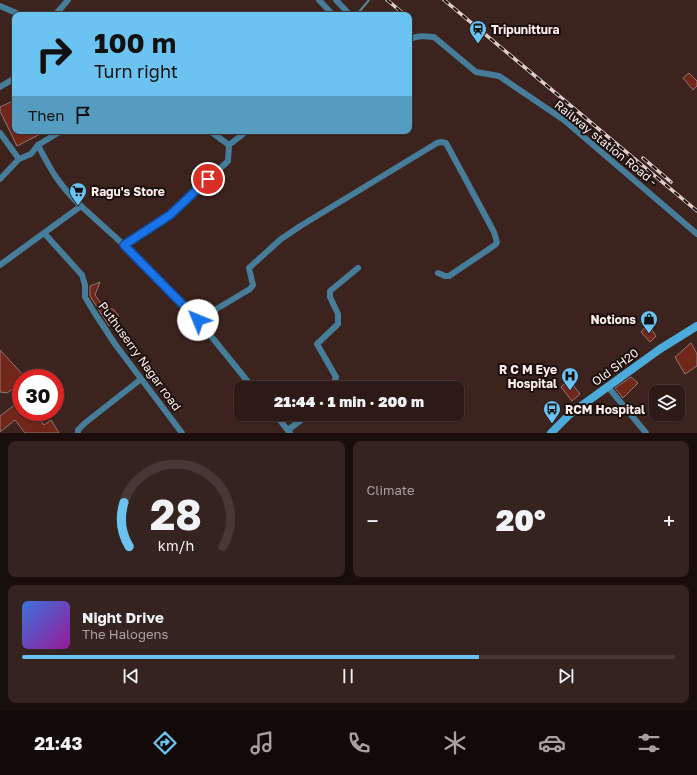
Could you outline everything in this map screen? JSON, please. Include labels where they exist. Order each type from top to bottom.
[{"type":"main road","name":"Old SH20","points":[[551,433],[570,414],[697,324]]},
{"type":"street","points":[[58,12],[68,0]]},
{"type":"street","points":[[318,0],[330,12]]},
{"type":"street","points":[[336,0],[347,12]]},
{"type":"street","points":[[0,6],[14,12]]},
{"type":"street","name":"Railway station Road -","points":[[412,38],[434,37],[476,72],[499,76],[564,120],[697,234]]},
{"type":"street","points":[[0,87],[12,80]]},
{"type":"street","points":[[0,133],[19,159]]},
{"type":"street","points":[[0,178],[19,159],[31,154],[38,145],[56,134]]},
{"type":"street","points":[[214,134],[229,145]]},
{"type":"street","points":[[124,245],[170,215],[228,161],[229,145],[242,134]]},
{"type":"street","points":[[198,320],[250,289],[253,285],[248,268],[281,239],[437,143],[441,142],[446,143],[494,232],[497,242],[496,245],[449,276],[438,273]]},
{"type":"street","points":[[38,145],[64,190],[124,245],[198,320],[247,381]]},
{"type":"street","points":[[0,265],[81,206]]},
{"type":"street","name":"Puthuserry Nagar road","points":[[44,233],[82,275],[85,285],[85,297],[115,344],[182,433]]},
{"type":"street","points":[[335,381],[336,377],[317,344],[338,324],[338,314],[330,297],[330,291],[358,268]]},
{"type":"street","points":[[78,433],[78,430],[85,423],[141,379]]},
{"type":"street","points":[[608,387],[646,433]]},
{"type":"street","points":[[280,421],[289,432],[301,421]]},
{"type":"building","points":[[689,73],[697,81],[697,86],[693,90],[683,78]]},
{"type":"building","points":[[12,101],[12,134],[40,134],[17,146],[0,111],[0,107]]},
{"type":"building","points":[[100,282],[95,295],[103,306],[106,305],[110,309],[113,309],[119,316],[109,326],[90,296],[90,286]]},
{"type":"building","name":"Notions","points":[[648,324],[656,336],[650,342],[641,332]]},
{"type":"building","points":[[691,343],[697,354],[697,366],[685,374],[675,357]]},
{"type":"building","points":[[0,350],[18,369],[12,369],[12,389],[7,393],[0,392]]},
{"type":"building","points":[[631,377],[638,383],[623,398],[615,388]]},
{"type":"building","points":[[569,380],[580,394],[572,401],[561,387]]},
{"type":"building","points":[[12,407],[12,421],[14,421],[0,432],[0,416]]},
{"type":"building","points":[[16,421],[41,421],[44,425],[52,421],[59,433],[25,433]]},
{"type":"waterway","points":[[359,12],[369,0]]},
{"type":"railway","points":[[387,0],[402,12]]},
{"type":"railway","points":[[444,0],[697,211]]},
{"type":"railway","points":[[643,158],[671,182]]},
{"type":"place","name":"Tripunittura","points":[[478,44]]},
{"type":"place","name":"Ragu's Store","points":[[78,206]]},
{"type":"place","name":"Notions","points":[[649,334]]},
{"type":"place","name":"R C M Eye Hospital","points":[[570,391]]},
{"type":"place","name":"RCM Hospital","points":[[552,424]]},
{"type":"route","points":[[198,320],[124,245],[170,215],[208,179]]}]
